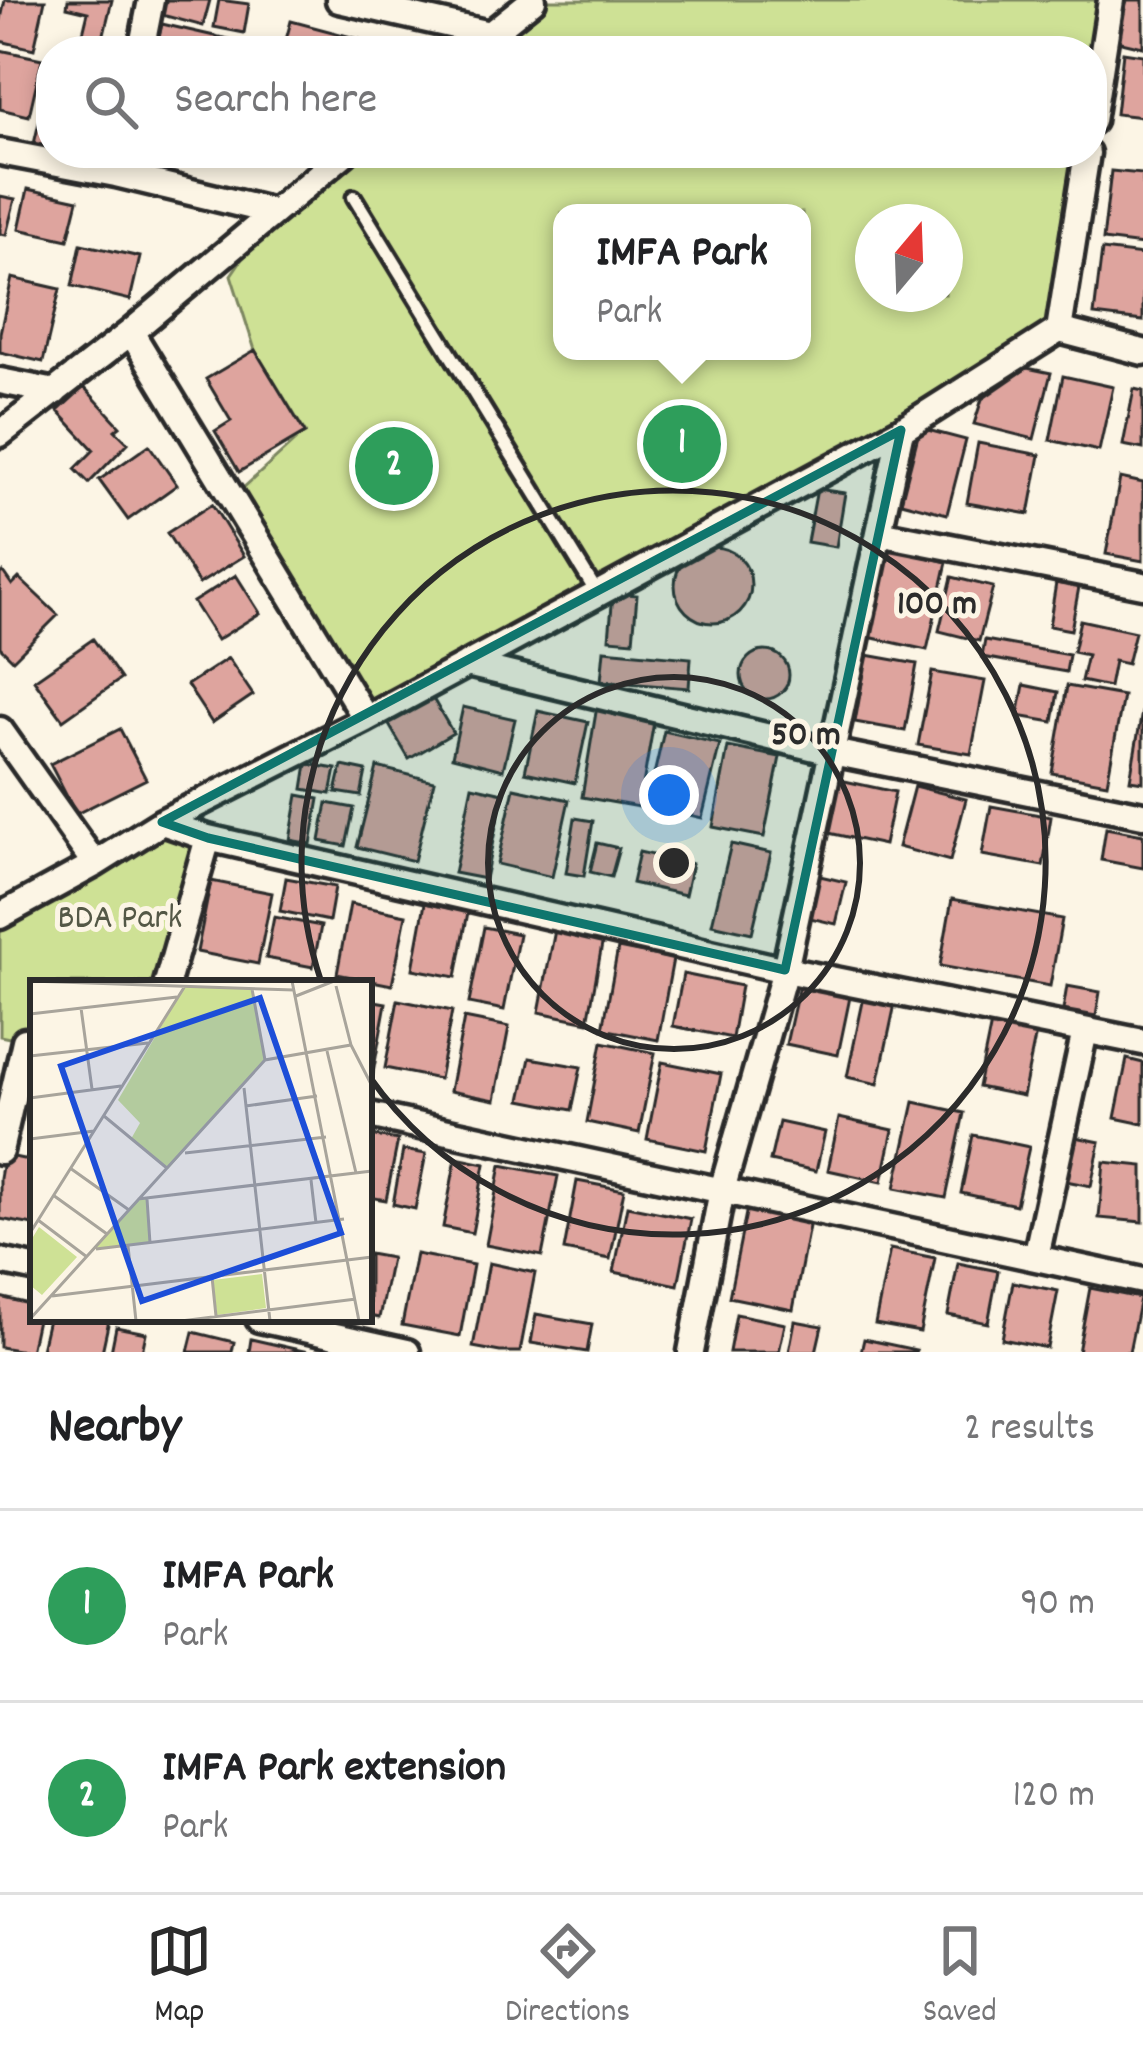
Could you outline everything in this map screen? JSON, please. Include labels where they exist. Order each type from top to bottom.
[{"type":"street","points":[[144,36],[152,0]]},
{"type":"street","points":[[339,0],[490,34]]},
{"type":"street","points":[[488,36],[532,0]]},
{"type":"street","points":[[1105,36],[1111,0]]},
{"type":"street","points":[[0,152],[36,156]]},
{"type":"street","points":[[131,168],[274,212]]},
{"type":"street","points":[[0,434],[327,168]]},
{"type":"street","points":[[1059,330],[1085,168]]},
{"type":"street","points":[[0,916],[162,822],[366,719],[901,430],[1059,330],[1143,352]]},
{"type":"street","points":[[131,332],[366,719]]},
{"type":"street","points":[[0,381],[55,392]]},
{"type":"street","points":[[691,1352],[722,1190],[785,970],[901,430]]},
{"type":"street","points":[[879,533],[1143,585]]},
{"type":"street","points":[[467,664],[832,752],[1143,814]]},
{"type":"street","points":[[0,730],[94,863]]},
{"type":"street","points":[[162,822],[208,838],[785,970],[1143,1042]]},
{"type":"street","points":[[167,980],[208,838]]},
{"type":"street","points":[[1036,1257],[1085,1031]]},
{"type":"street","points":[[0,1151],[19,1040]]},
{"type":"street","points":[[372,1115],[1143,1281]]},
{"type":"street","points":[[0,1261],[30,1267]]},
{"type":"street","points":[[272,1322],[404,1352]]},
{"type":"lane","points":[[354,197],[597,592]]},
{"type":"highlighted area","points":[[901,430],[785,970],[208,838],[162,822]]},
{"type":"green space","points":[[538,0],[1111,0],[1098,36],[493,36]]},
{"type":"green space","points":[[327,168],[1085,168],[1059,330],[366,719],[231,499],[305,432],[255,350],[231,275],[274,212]]},
{"type":"green space","name":"BDA Park","points":[[162,822],[208,838],[168,980],[30,980],[30,1042],[0,1036],[0,916]]},
{"type":"building","points":[[5,0],[45,0],[34,49],[0,41]]},
{"type":"building","points":[[68,0],[112,0],[103,36],[83,33],[88,12],[67,7]]},
{"type":"building","points":[[166,0],[210,0],[203,26],[162,15]]},
{"type":"building","points":[[219,0],[249,4],[244,33],[214,27]]},
{"type":"building","points":[[1127,0],[1143,0],[1143,47],[1117,41]]},
{"type":"building","points":[[291,21],[348,36],[287,36]]},
{"type":"building","points":[[162,24],[214,36],[159,36]]},
{"type":"building","points":[[0,50],[36,58],[29,116],[0,109]]},
{"type":"building","points":[[1123,52],[1143,55],[1143,117],[1116,114]]},
{"type":"building","points":[[1111,171],[1143,174],[1143,245],[1103,240]]},
{"type":"building","points":[[28,189],[78,200],[68,240],[19,229]]},
{"type":"building","points":[[0,196],[15,199],[6,235],[0,234]]},
{"type":"building","points":[[81,244],[140,257],[130,300],[72,286]]},
{"type":"building","points":[[1102,250],[1143,255],[1143,321],[1094,315]]},
{"type":"building","points":[[12,278],[60,289],[43,362],[0,352]]},
{"type":"building","points":[[255,350],[305,433],[239,472],[215,431],[231,421],[206,379]]},
{"type":"building","points":[[1027,368],[1051,373],[1034,439],[974,424],[982,399]]},
{"type":"building","points":[[1063,376],[1113,387],[1099,451],[1050,440]]},
{"type":"building","points":[[84,387],[120,426],[115,430],[128,443],[89,483],[75,469],[94,450],[58,411]]},
{"type":"building","points":[[1134,389],[1143,391],[1143,449],[1123,445]]},
{"type":"building","points":[[920,428],[966,440],[947,514],[901,502]]},
{"type":"building","points":[[978,443],[1040,455],[1029,514],[967,503]]},
{"type":"building","points":[[149,445],[177,485],[128,520],[99,480]]},
{"type":"building","points":[[1120,478],[1143,483],[1143,561],[1106,554]]},
{"type":"building","points":[[817,489],[845,493],[836,547],[807,542]]},
{"type":"building","points":[[212,504],[244,556],[199,584],[167,533]]},
{"type":"building","points":[[713,547],[740,558],[751,585],[740,612],[713,623],[686,612],[675,585],[686,558]]},
{"type":"building","points":[[883,547],[947,562],[927,650],[864,636]]},
{"type":"building","points":[[3,572],[12,585],[19,578],[58,615],[13,660],[0,647]]},
{"type":"building","points":[[236,575],[260,613],[217,640],[193,602]]},
{"type":"building","points":[[952,577],[993,587],[979,641],[939,631]]},
{"type":"building","points":[[1056,583],[1079,587],[1071,630],[1049,626]]},
{"type":"building","points":[[613,593],[637,595],[633,641],[609,639]]},
{"type":"building","points":[[1080,620],[1135,632],[1127,664],[1114,661],[1109,687],[1081,681],[1087,655],[1073,652]]},
{"type":"building","points":[[93,639],[121,679],[63,720],[34,680]]},
{"type":"building","points":[[985,640],[1069,655],[1066,672],[982,657]]},
{"type":"building","points":[[604,650],[691,658],[689,688],[601,681]]},
{"type":"building","points":[[765,651],[782,658],[789,675],[782,692],[765,699],[748,692],[741,675],[748,658]]},
{"type":"building","points":[[867,655],[917,664],[905,731],[855,722]]},
{"type":"building","points":[[228,658],[253,695],[212,723],[187,685]]},
{"type":"building","points":[[932,672],[985,681],[971,754],[918,745]]},
{"type":"building","points":[[1024,685],[1058,692],[1053,722],[1018,716]]},
{"type":"building","points":[[1067,686],[1123,696],[1107,783],[1052,773]]},
{"type":"building","points":[[432,697],[453,733],[409,759],[388,723]]},
{"type":"building","points":[[597,706],[655,716],[639,807],[582,797]]},
{"type":"building","points":[[1143,706],[1143,782],[1130,780]]},
{"type":"building","points":[[463,707],[515,719],[503,770],[452,757]]},
{"type":"building","points":[[538,711],[588,722],[575,783],[525,772]]},
{"type":"building","points":[[120,729],[146,779],[76,814],[50,764]]},
{"type":"building","points":[[664,731],[720,744],[702,818],[647,805]]},
{"type":"building","points":[[728,747],[780,757],[764,837],[713,827]]},
{"type":"building","points":[[307,764],[336,769],[331,794],[303,789]]},
{"type":"building","points":[[342,766],[366,771],[361,796],[336,792]]},
{"type":"building","points":[[377,767],[434,781],[414,861],[357,847]]},
{"type":"building","points":[[840,780],[895,792],[884,845],[829,833]]},
{"type":"building","points":[[472,786],[503,793],[485,879],[454,873]]},
{"type":"building","points":[[914,786],[966,799],[950,861],[898,847]]},
{"type":"building","points":[[514,788],[569,800],[552,877],[497,864]]},
{"type":"building","points":[[298,795],[319,799],[311,844],[290,840]]},
{"type":"building","points":[[327,803],[354,808],[346,846],[320,841]]},
{"type":"building","points":[[991,806],[1051,817],[1043,866],[982,855]]},
{"type":"building","points":[[575,818],[593,821],[584,876],[566,873]]},
{"type":"building","points":[[1106,828],[1143,835],[1143,868],[1101,860]]},
{"type":"building","points":[[597,843],[619,848],[611,877],[590,872]]},
{"type":"building","points":[[731,844],[771,853],[752,933],[712,924]]},
{"type":"building","points":[[639,852],[692,864],[685,895],[632,883]]},
{"type":"building","points":[[820,876],[846,882],[836,924],[810,918]]},
{"type":"building","points":[[286,878],[335,887],[329,921],[280,911]]},
{"type":"building","points":[[211,881],[272,893],[258,964],[197,952]]},
{"type":"building","points":[[952,899],[1062,919],[1050,986],[940,966]]},
{"type":"building","points":[[425,903],[468,912],[456,977],[413,969]]},
{"type":"building","points":[[350,904],[406,915],[392,985],[337,974]]},
{"type":"building","points":[[274,917],[321,926],[313,967],[266,958]]},
{"type":"building","points":[[484,927],[519,934],[504,1010],[469,1003]]},
{"type":"building","points":[[555,930],[603,939],[588,1022],[539,1012]]},
{"type":"building","points":[[618,948],[673,959],[658,1040],[603,1029]]},
{"type":"building","points":[[683,974],[741,986],[732,1038],[673,1026]]},
{"type":"building","points":[[799,986],[850,997],[838,1055],[786,1044]]},
{"type":"building","points":[[1067,986],[1100,992],[1096,1016],[1063,1010]]},
{"type":"building","points":[[864,997],[895,1004],[878,1084],[847,1077]]},
{"type":"building","points":[[398,1000],[452,1011],[439,1079],[385,1068]]},
{"type":"building","points":[[372,1001],[386,1003],[372,1079]]},
{"type":"building","points":[[464,1018],[509,1027],[495,1100],[450,1091]]},
{"type":"building","points":[[992,1019],[1037,1028],[1023,1096],[978,1087]]},
{"type":"building","points":[[602,1042],[655,1053],[639,1133],[587,1122]]},
{"type":"building","points":[[530,1058],[581,1067],[572,1110],[521,1100]]},
{"type":"building","points":[[1127,1059],[1143,1063],[1143,1124],[1115,1118]]},
{"type":"building","points":[[662,1062],[721,1074],[706,1151],[647,1139]]},
{"type":"building","points":[[914,1102],[964,1113],[946,1198],[895,1188]]},
{"type":"building","points":[[839,1118],[893,1130],[882,1182],[828,1170]]},
{"type":"building","points":[[779,1122],[825,1132],[816,1171],[770,1161]]},
{"type":"building","points":[[973,1135],[1029,1147],[1016,1205],[961,1193]]},
{"type":"building","points":[[372,1136],[398,1140],[386,1200],[372,1198]]},
{"type":"building","points":[[1071,1136],[1100,1142],[1091,1186],[1061,1180]]},
{"type":"building","points":[[403,1150],[426,1154],[415,1209],[393,1204]]},
{"type":"building","points":[[4,1155],[30,1160],[30,1224],[0,1219]]},
{"type":"building","points":[[456,1158],[485,1164],[472,1233],[443,1227]]},
{"type":"building","points":[[1104,1162],[1143,1166],[1143,1222],[1099,1218]]},
{"type":"building","points":[[501,1165],[558,1176],[542,1256],[486,1245]]},
{"type":"building","points":[[577,1181],[624,1190],[610,1259],[564,1250]]},
{"type":"building","points":[[627,1206],[691,1219],[678,1285],[614,1272]]},
{"type":"building","points":[[747,1208],[810,1221],[793,1310],[729,1297]]},
{"type":"building","points":[[890,1249],[935,1258],[920,1332],[875,1324]]},
{"type":"building","points":[[416,1254],[473,1265],[460,1336],[402,1325]]},
{"type":"building","points":[[372,1255],[391,1258],[379,1318],[372,1317]]},
{"type":"building","points":[[489,1263],[535,1273],[520,1352],[473,1347]]},
{"type":"building","points":[[958,1263],[998,1271],[988,1323],[948,1315]]},
{"type":"building","points":[[1013,1282],[1058,1291],[1047,1348],[1002,1339]]},
{"type":"building","points":[[1090,1288],[1140,1298],[1129,1352],[1078,1352]]},
{"type":"building","points":[[0,1297],[30,1304],[30,1322],[36,1322],[30,1352],[0,1347]]},
{"type":"building","points":[[536,1314],[592,1324],[587,1352],[531,1343]]},
{"type":"building","points":[[736,1314],[785,1324],[779,1352],[729,1352]]},
{"type":"building","points":[[795,1321],[822,1326],[816,1352],[789,1352]]},
{"type":"building","points":[[47,1322],[109,1322],[102,1352],[41,1349]]},
{"type":"building","points":[[116,1327],[146,1333],[142,1352],[111,1352]]},
{"type":"building","points":[[193,1332],[234,1342],[232,1352],[188,1352]]},
{"type":"building","points":[[251,1339],[308,1352],[249,1352]]},
{"type":"building","points":[[864,1339],[916,1350],[861,1352]]},
{"type":"place","name":"IMFA Park","points":[[682,444]]},
{"type":"place","name":"IMFA Park extension","points":[[394,466]]}]
